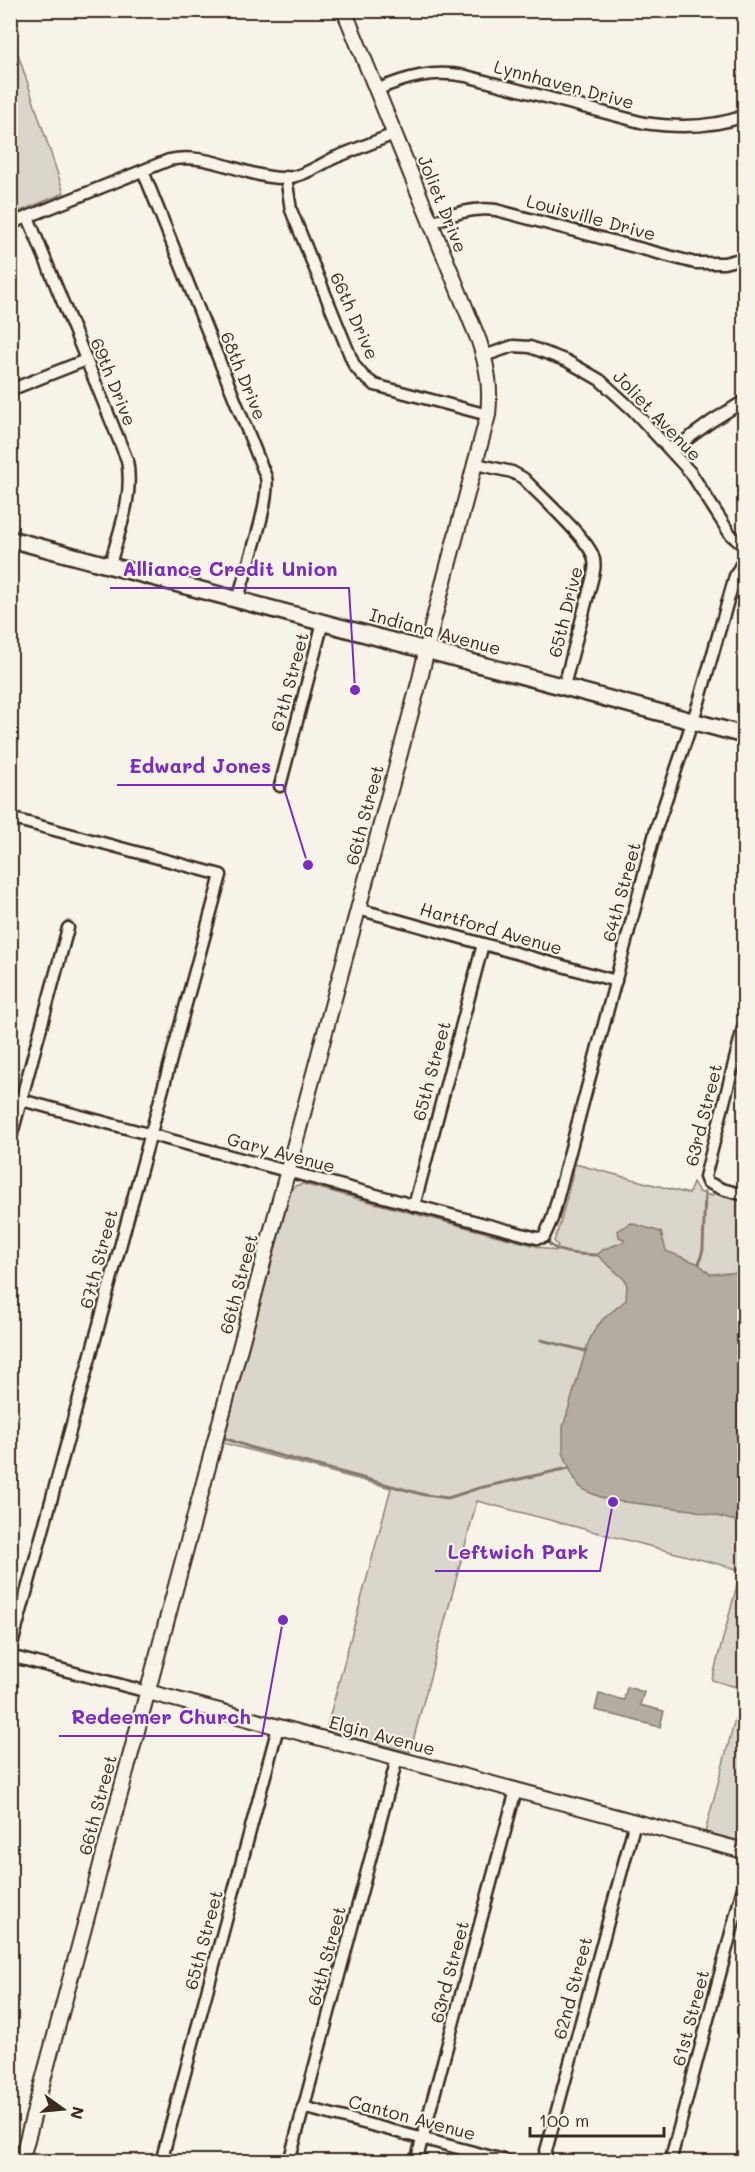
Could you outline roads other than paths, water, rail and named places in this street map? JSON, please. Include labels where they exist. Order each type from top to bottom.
[{"type":"main road","name":"Indiana Avenue","points":[[10,539],[744,735]]},
{"type":"street","name":"Joliet Drive","points":[[344,10],[484,356],[490,389],[488,415]]},
{"type":"street","name":"Lynnhaven Drive","points":[[376,90],[418,75],[445,72],[656,125],[688,127],[732,121],[744,116]]},
{"type":"street","points":[[10,224],[169,160],[183,157],[209,161],[263,175],[286,177],[301,174],[394,134]]},
{"type":"street","name":"68th Drive","points":[[142,171],[266,477],[267,488],[263,509],[238,599]]},
{"type":"street","name":"66th Drive","points":[[286,177],[291,210],[354,364],[363,376],[375,385],[488,415]]},
{"type":"street","name":"Louisville Drive","points":[[430,225],[446,217],[480,208],[695,263],[724,263],[744,258]]},
{"type":"street","name":"69th Drive","points":[[28,217],[127,460],[130,473],[128,500],[110,565]]},
{"type":"street","name":"Joliet Avenue","points":[[484,356],[513,346],[522,346],[551,354],[600,380],[670,451],[702,488],[730,534],[744,546]]},
{"type":"street","points":[[10,390],[86,360]]},
{"type":"street","points":[[670,451],[712,421],[744,402]]},
{"type":"street","name":"66th Street","points":[[21,2162],[358,909],[488,415]]},
{"type":"street","name":"65th Drive","points":[[476,464],[512,472],[523,478],[599,556],[564,686]]},
{"type":"street","name":"64th Street","points":[[544,1237],[552,1219],[657,829],[693,721],[735,576],[744,559]]},
{"type":"street","name":"67th Street","points":[[280,786],[323,622]]},
{"type":"street","name":"67th Street","points":[[10,818],[221,875],[10,1654]]},
{"type":"street","name":"Hartford Avenue","points":[[358,909],[616,981]]},
{"type":"street","points":[[10,1141],[16,1098],[68,928]]},
{"type":"street","name":"65th Street","points":[[414,1206],[483,944]]},
{"type":"street","name":"63rd Street","points":[[744,1024],[705,1177],[707,1182],[722,1189],[744,1195]]},
{"type":"street","name":"Gary Avenue","points":[[16,1098],[414,1206],[537,1238],[544,1237]]},
{"type":"street","name":"Elgin Avenue","points":[[10,1654],[744,1851]]},
{"type":"street","name":"65th Street","points":[[161,2162],[278,1727]]},
{"type":"street","name":"64th Street","points":[[289,2162],[397,1759]]},
{"type":"street","name":"63rd Street","points":[[416,2162],[516,1790]]},
{"type":"street","name":"62nd Street","points":[[543,2162],[635,1822]]},
{"type":"street","name":"61st Street","points":[[670,2162],[744,1884]]},
{"type":"street","name":"Canton Avenue","points":[[303,2107],[511,2162]]},
{"type":"waterway","points":[[699,1264],[703,1249],[705,1192]]},
{"type":"waterway","points":[[545,1239],[561,1251],[597,1255]]},
{"type":"waterway","points":[[541,1340],[586,1351]]},
{"type":"waterway","points":[[224,1438],[252,1448],[425,1495],[448,1498],[479,1488],[569,1468]]},
{"type":"place","name":"Alliance Credit Union","points":[[355,690]]},
{"type":"place","name":"Edward Jones","points":[[308,865]]},
{"type":"place","name":"Leftwich Park","points":[[613,1502]]},
{"type":"place","name":"Redeemer Church","points":[[283,1620]]}]
